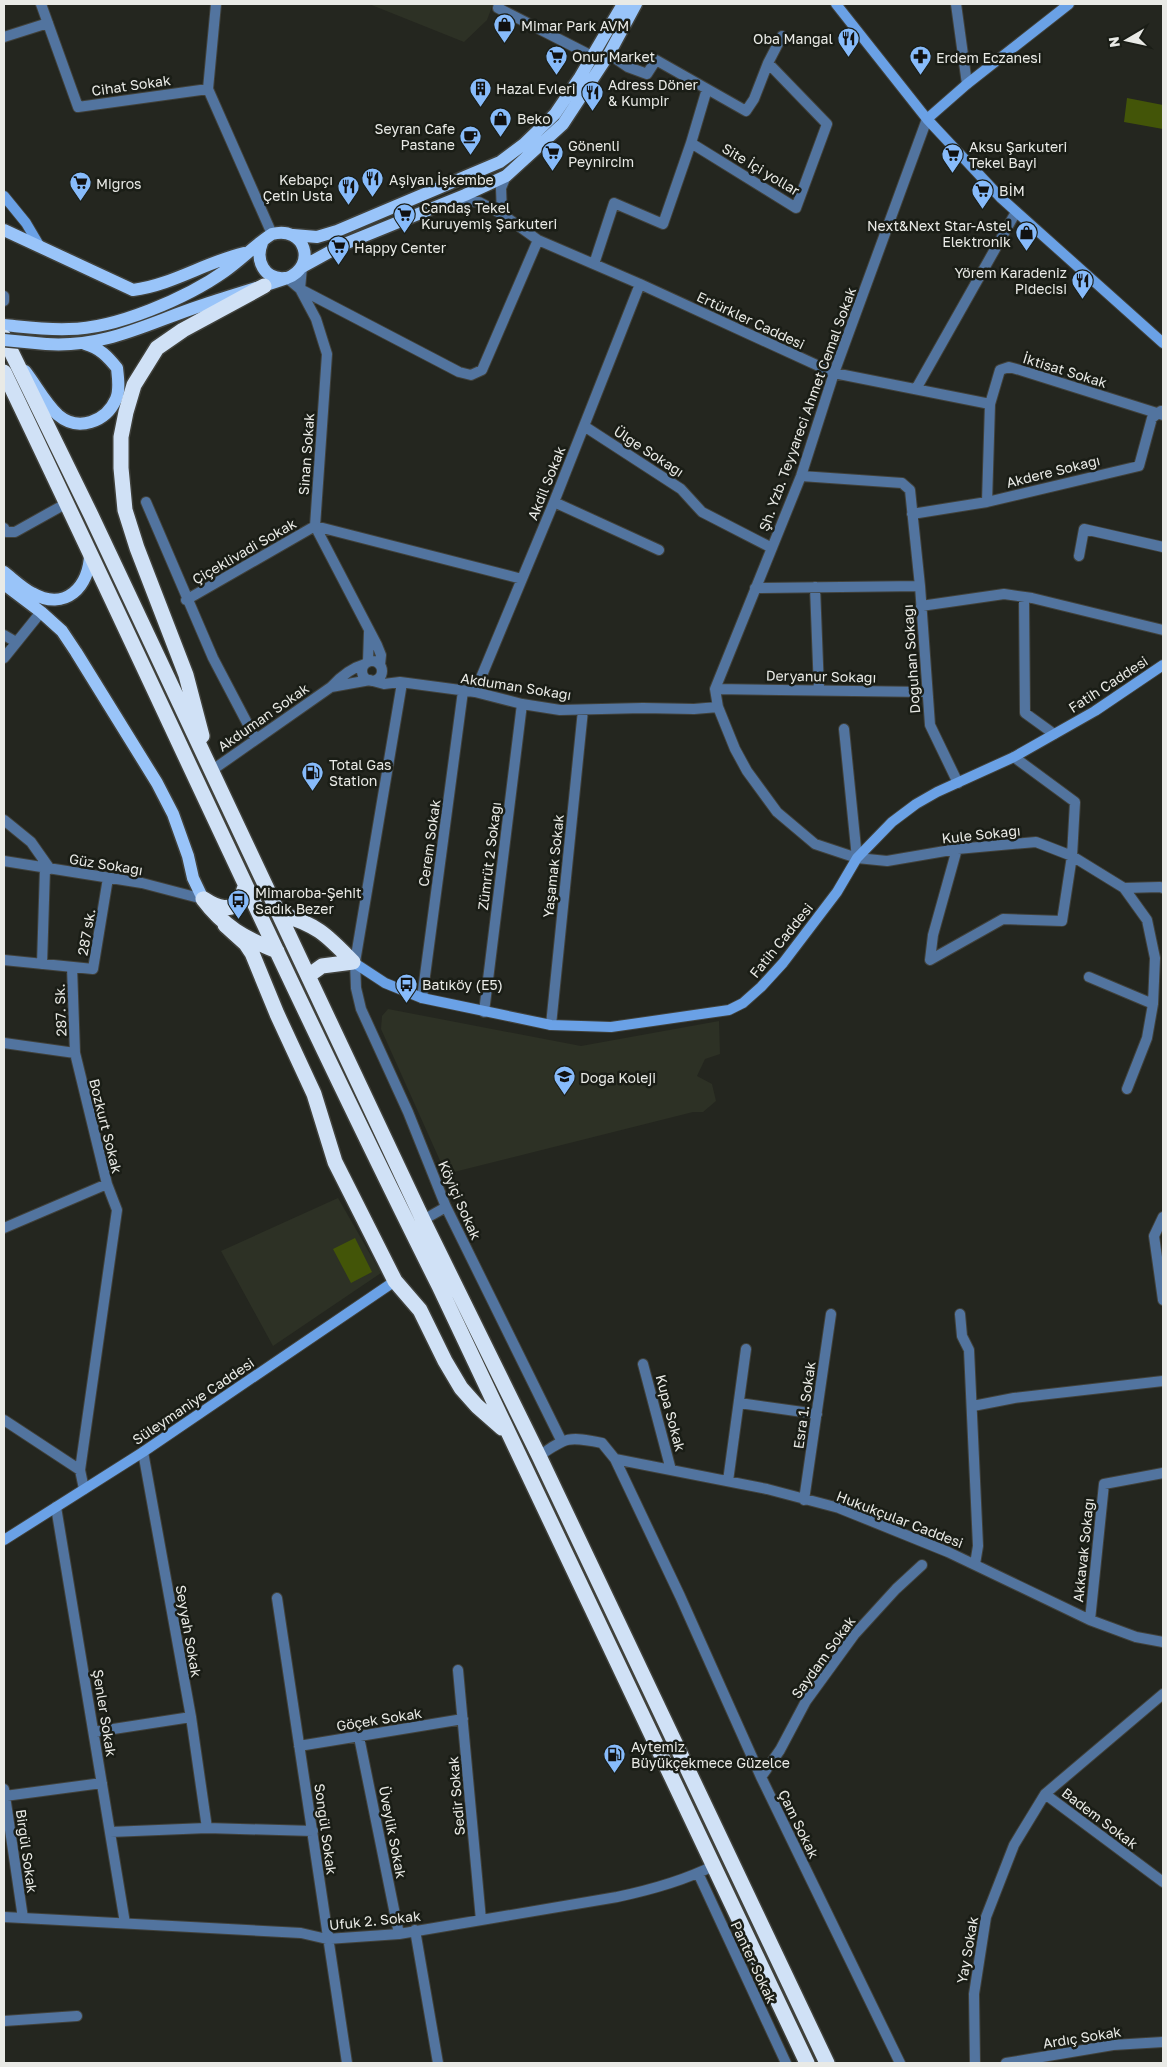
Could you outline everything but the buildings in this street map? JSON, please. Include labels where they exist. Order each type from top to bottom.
[{"type":"highway","points":[[211,771],[186,675],[137,548],[125,510],[121,468],[121,437],[134,385],[157,348],[183,330],[264,286]]},
{"type":"highway","points":[[4,338],[91,515],[423,1220],[538,1456],[827,2063]]},
{"type":"highway","points":[[4,372],[90,551],[246,886],[807,2063]]},
{"type":"highway","points":[[203,899],[218,908],[226,908],[235,904],[246,886]]},
{"type":"highway","points":[[203,899],[225,925],[246,944],[252,953],[277,1014],[314,1094],[335,1162],[396,1281],[420,1310],[461,1388],[510,1438]]},
{"type":"highway","points":[[278,913],[305,922],[326,934],[354,962]]},
{"type":"highway","points":[[225,925],[251,940],[277,951]]},
{"type":"highway","points":[[308,976],[322,966],[354,962]]},
{"type":"main road","points":[[4,325],[70,330],[124,318],[194,290],[252,252],[272,234],[279,232],[317,237],[337,231],[500,162],[524,144],[555,114],[580,78],[623,4]]},
{"type":"main road","points":[[302,266],[342,245],[506,176],[564,124],[610,54],[636,4]]},
{"type":"main road","points":[[836,4],[927,119],[994,191],[1162,339]]},
{"type":"main road","points":[[927,119],[967,84],[1069,4]]},
{"type":"main road","points":[[4,196],[26,223],[39,245]]},
{"type":"main road","points":[[4,230],[133,290],[150,288],[213,263],[252,252]]},
{"type":"main road","points":[[4,338],[66,346],[96,342],[287,278],[298,272],[305,260],[303,245],[293,234]]},
{"type":"main road","points":[[262,243],[259,250],[261,265],[272,276],[287,278]]},
{"type":"main road","points":[[12,354],[58,415],[80,425],[93,422],[102,417],[116,399],[118,387],[117,368],[108,356],[95,347],[83,344]]},
{"type":"main road","points":[[4,572],[32,594],[49,599],[62,598],[73,594],[83,585],[90,565],[90,551]]},
{"type":"main road","points":[[4,584],[41,612],[62,631],[157,783],[173,814],[188,856],[193,878],[203,899]]},
{"type":"main road","name":"Fatih Caddesi","points":[[354,962],[385,983],[422,998],[551,1026],[611,1027],[729,1010],[743,1003],[783,963],[838,892],[857,858],[892,822],[937,792],[1014,757],[1096,711],[1163,664]]},
{"type":"main road","name":"Süleymaniye Caddesi","points":[[4,1540],[142,1452],[396,1281]]},
{"type":"street","name":"Cihat Sokak","points":[[41,4],[78,107],[208,89]]},
{"type":"street","points":[[216,4],[208,89],[272,234]]},
{"type":"street","points":[[499,4],[498,8],[592,56]]},
{"type":"street","points":[[956,4],[967,84]]},
{"type":"street","points":[[4,37],[48,23]]},
{"type":"street","points":[[610,54],[628,67],[647,74],[656,60],[746,111],[754,99],[766,66],[782,36]]},
{"type":"street","name":"Site İçi yollar","points":[[691,143],[796,208],[827,124],[766,66]]},
{"type":"street","points":[[594,264],[614,203],[663,224],[691,143],[707,89]]},
{"type":"street","name":"Şh. Yzb. Teyyareci Ahmet Cemal Sokak","points":[[715,690],[801,476],[834,373],[927,119]]},
{"type":"street","points":[[502,214],[501,188],[506,176]]},
{"type":"street","name":"Ertürkler Caddesi","points":[[449,201],[479,202],[502,214],[538,240],[640,284],[834,373],[990,404]]},
{"type":"street","points":[[916,389],[1016,212]]},
{"type":"street","points":[[302,266],[300,289],[459,372],[471,375],[482,370],[538,240]]},
{"type":"street","name":"Sinan Sokak","points":[[287,278],[300,289],[316,319],[328,354],[315,526]]},
{"type":"street","name":"Akdil Sokak","points":[[475,692],[554,502],[640,284]]},
{"type":"street","points":[[4,296],[4,301]]},
{"type":"street","name":"İktisat Sokak","points":[[987,502],[990,404],[1000,370],[1009,367],[1161,412]]},
{"type":"street","name":"Akdere Sokağı","points":[[912,514],[987,502],[1138,466],[1152,418],[1161,412]]},
{"type":"street","name":"Ülge Sokağı","points":[[584,426],[681,488],[702,512],[772,548]]},
{"type":"street","name":"Doğuhan Sokağı","points":[[801,476],[902,483],[910,490],[920,586],[926,692],[930,725],[958,783]]},
{"type":"street","points":[[146,502],[186,600],[213,658],[255,738]]},
{"type":"street","points":[[554,502],[659,550]]},
{"type":"street","points":[[4,528],[6,532],[15,532],[67,503]]},
{"type":"street","points":[[315,526],[522,579]]},
{"type":"street","points":[[315,526],[369,631],[381,655],[381,675],[371,681],[363,674],[369,631]]},
{"type":"street","name":"Çiçeklivadi Sokak","points":[[186,600],[315,526]]},
{"type":"street","points":[[1079,556],[1084,529],[1163,547]]},
{"type":"street","points":[[755,588],[920,586]]},
{"type":"street","points":[[815,587],[819,690]]},
{"type":"street","points":[[921,606],[1004,594],[1163,630]]},
{"type":"street","points":[[1024,597],[1025,713],[1054,734]]},
{"type":"street","points":[[4,658],[41,612]]},
{"type":"street","points":[[4,634],[16,642]]},
{"type":"street","points":[[366,663],[374,661],[381,667]]},
{"type":"street","name":"Akduman Sokak","points":[[211,771],[255,738],[331,687],[341,676],[355,666],[366,663]]},
{"type":"street","name":"Akduman Sokağı","points":[[381,667],[401,683]]},
{"type":"street","name":"Akduman Sokak","points":[[331,687],[371,681]]},
{"type":"street","name":"Akduman Sokağı","points":[[371,681],[384,684],[401,683],[475,692],[522,704],[560,710],[694,709],[718,707]]},
{"type":"street","name":"Köyiçi Sokak","points":[[401,683],[354,962],[356,988],[361,1009],[408,1112],[446,1207],[561,1440]]},
{"type":"street","points":[[715,690],[718,707]]},
{"type":"street","name":"Deryanur Sokağı","points":[[715,690],[926,692]]},
{"type":"street","name":"Cerem Sokak","points":[[422,998],[463,691]]},
{"type":"street","name":"Zümrüt 2 Sokağı","points":[[484,1012],[522,704]]},
{"type":"street","name":"Kule Sokağı","points":[[718,707],[735,749],[747,772],[777,812],[815,844],[857,858],[888,861],[957,850],[1036,842],[1072,856],[1124,888],[1147,920],[1159,961],[1154,1004],[1147,1038],[1127,1089]]},
{"type":"street","name":"Yaşamak Sokak","points":[[551,1026],[584,710]]},
{"type":"street","points":[[844,730],[857,858]]},
{"type":"street","points":[[957,850],[933,935],[930,960],[1002,919],[1062,921],[1072,856],[1075,802],[1014,757]]},
{"type":"street","points":[[4,820],[31,842],[48,869],[42,964]]},
{"type":"street","name":"Güz Sokağı","points":[[4,861],[142,882],[203,899]]},
{"type":"street","name":"287 sk.","points":[[72,967],[93,969],[108,878]]},
{"type":"street","points":[[1124,888],[1162,885]]},
{"type":"street","points":[[4,960],[72,967]]},
{"type":"street","name":"287. Sk.","points":[[72,967],[75,1053]]},
{"type":"street","points":[[1089,977],[1154,1004]]},
{"type":"street","points":[[4,1043],[75,1053]]},
{"type":"street","name":"Bozkurt Sokak","points":[[4,1228],[107,1184],[75,1053]]},
{"type":"street","points":[[84,1489],[80,1470],[117,1210],[107,1184]]},
{"type":"street","points":[[423,1220],[446,1207]]},
{"type":"street","points":[[1163,1216],[1154,1236],[1162,1282],[1163,1300]]},
{"type":"street","name":"Esra 1. Sokak","points":[[804,1500],[831,1314]]},
{"type":"street","points":[[960,1314],[962,1336],[969,1350],[973,1406],[978,1546],[974,1564]]},
{"type":"street","points":[[728,1481],[746,1349]]},
{"type":"street","name":"Kupa Sokak","points":[[643,1364],[672,1470]]},
{"type":"street","points":[[973,1406],[1014,1398],[1163,1381]]},
{"type":"street","points":[[739,1402],[816,1414]]},
{"type":"street","points":[[4,1420],[80,1470]]},
{"type":"street","points":[[538,1456],[561,1440],[580,1438],[602,1443],[615,1459]]},
{"type":"street","name":"Seyyah Sokak","points":[[142,1452],[191,1717],[207,1828]]},
{"type":"street","name":"Hukukçular Caddesi","points":[[615,1459],[767,1489],[839,1508],[948,1552],[1090,1620],[1136,1637],[1163,1642]]},
{"type":"street","name":"Çam Sokak","points":[[615,1459],[680,1596],[761,1777],[900,2063]]},
{"type":"street","name":"Akkavak Sokağı","points":[[1090,1620],[1104,1484],[1163,1474]]},
{"type":"street","name":"Şenler Sokak","points":[[56,1507],[125,1923]]},
{"type":"street","name":"Saydam Sokak","points":[[761,1777],[780,1750],[806,1701],[854,1635],[896,1589],[922,1565]]},
{"type":"street","name":"Songül Sokak","points":[[278,1598],[347,2063]]},
{"type":"street","name":"Sedir Sokak","points":[[458,1670],[481,1920]]},
{"type":"street","name":"Yay Sokak","points":[[975,2063],[974,1994],[986,1917],[1014,1845],[1045,1794],[1163,1694]]},
{"type":"street","points":[[94,1732],[191,1717]]},
{"type":"street","name":"Göçek Sokak","points":[[299,1746],[462,1719]]},
{"type":"street","name":"Üveylik Sokak","points":[[359,1737],[399,1934]]},
{"type":"street","points":[[4,1792],[102,1783]]},
{"type":"street","name":"Birgül Sokak","points":[[4,1792],[23,1918]]},
{"type":"street","name":"Badem Sokak","points":[[1045,1794],[1163,1882]]},
{"type":"street","points":[[110,1832],[207,1828],[313,1831]]},
{"type":"street","name":"Ufuk 2. Sokak","points":[[4,1917],[301,1933],[328,1940],[399,1934],[648,1890],[713,1866]]},
{"type":"street","name":"Panter Sokak","points":[[698,1873],[786,2063]]},
{"type":"street","points":[[416,1930],[438,2063]]},
{"type":"street","points":[[4,2021],[77,2016]]},
{"type":"street","name":"Ardıç Sokak","points":[[1006,2063],[1113,2045],[1163,2042]]},
{"type":"shaded area","points":[[369,4],[493,4],[487,20],[464,42]]},
{"type":"shaded area","name":"Doğa Koleji","points":[[388,1009],[581,1046],[719,1021],[720,1054],[705,1059],[697,1076],[712,1084],[716,1101],[703,1112],[693,1112],[446,1174],[381,1029],[382,1016]]},
{"type":"shaded area","points":[[338,1198],[381,1273],[273,1346],[221,1251]]},
{"type":"green space","points":[[1127,98],[1163,105],[1163,129],[1124,122]]},
{"type":"green space","points":[[355,1238],[372,1272],[351,1283],[333,1249]]},
{"type":"place","name":"Mimar Park AVM","points":[[505,44]]},
{"type":"place","name":"Oba Mangal","points":[[849,57]]},
{"type":"place","name":"Onur Market","points":[[556,75]]},
{"type":"place","name":"Erdem Eczanesi","points":[[920,76]]},
{"type":"place","name":"Hazal Evleri","points":[[480,107]]},
{"type":"place","name":"Adress Döner & Kumpir","points":[[592,111]]},
{"type":"place","name":"Beko","points":[[501,137]]},
{"type":"place","name":"Seyran Cafe Pastane","points":[[471,155]]},
{"type":"place","name":"Gönenli Peynircim","points":[[552,172]]},
{"type":"place","name":"Aksu Şarkuteri Tekel Bayi","points":[[953,173]]},
{"type":"place","name":"Aşiyan İşkembe","points":[[373,198]]},
{"type":"place","name":"Migros","points":[[80,202]]},
{"type":"place","name":"Kebapçı Çetin Usta","points":[[349,206]]},
{"type":"place","name":"BİM","points":[[983,209]]},
{"type":"place","name":"Candaş Tekel Kuruyemiş Şarkuteri","points":[[405,234]]},
{"type":"place","name":"Next&Next Star-Astel Elektronik","points":[[1027,252]]},
{"type":"place","name":"Happy Center","points":[[338,266]]},
{"type":"place","name":"Yörem Karadeniz Pidecisi","points":[[1083,299]]},
{"type":"place","name":"Total Gas Station","points":[[313,791]]},
{"type":"place","name":"Mimaroba-Şehit Sadık Bezer","points":[[239,919]]},
{"type":"place","name":"Batıköy (E5)","points":[[406,1003]]},
{"type":"place","name":"Doğa Koleji","points":[[564,1096]]},
{"type":"place","name":"Aytemiz Büyükçekmece Güzelce","points":[[615,1773]]}]
